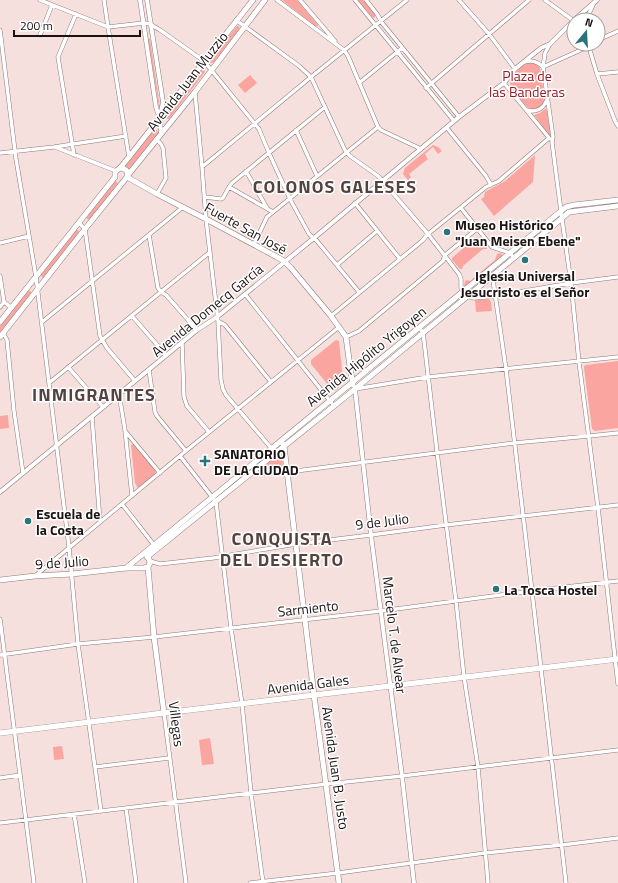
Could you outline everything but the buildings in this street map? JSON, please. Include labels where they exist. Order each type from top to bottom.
[{"type":"main road","name":"Avenida Juan Muzzio","points":[[118,169],[130,156],[253,0]]},
{"type":"main road","name":"Avenida Juan Muzzio","points":[[2,335],[156,139],[195,92],[265,0]]},
{"type":"main road","points":[[0,322],[115,177],[115,173],[118,169],[125,169],[128,173],[126,178],[120,181],[115,177]]},
{"type":"main road","name":"Fuerte San José","points":[[126,178],[284,261],[331,316],[346,337],[354,389]]},
{"type":"main road","name":"Avenida Hipólito Yrigoyen","points":[[465,294],[491,277],[512,255],[566,207],[618,200]]},
{"type":"main road","name":"Avenida Hipólito Yrigoyen","points":[[251,470],[272,449],[283,444],[353,382],[465,294],[487,272],[562,219],[569,212],[618,206]]},
{"type":"main road","name":"Avenida Hipólito Yrigoyen","points":[[140,558],[154,545],[334,406],[421,330]]},
{"type":"main road","name":"Avenida Juan B. Justo","points":[[283,444],[288,472],[314,695],[339,883]]},
{"type":"main road","name":"Avenida Hipólito Yrigoyen","points":[[147,563],[214,500]]},
{"type":"main road","points":[[126,568],[144,556],[147,563]]},
{"type":"main road","name":"Villegas","points":[[140,558],[138,564],[147,563],[154,637],[164,713]]},
{"type":"main road","name":"9 de Julio","points":[[0,580],[126,568],[147,563]]},
{"type":"main road","name":"Avenida Gales","points":[[0,733],[616,659]]},
{"type":"street","points":[[40,0],[108,27],[144,23],[150,24],[204,61],[259,129],[268,153],[309,234],[359,292]]},
{"type":"street","points":[[104,0],[130,156]]},
{"type":"street","points":[[140,0],[156,107],[160,117],[162,132]]},
{"type":"street","points":[[147,0],[162,102],[160,117]]},
{"type":"street","points":[[277,0],[344,50]]},
{"type":"street","points":[[300,0],[348,56],[378,127],[381,130],[421,149]]},
{"type":"street","points":[[355,0],[454,122]]},
{"type":"street","points":[[366,0],[402,48],[459,117]]},
{"type":"street","points":[[202,167],[407,0]]},
{"type":"street","points":[[459,0],[489,34],[515,69]]},
{"type":"street","points":[[426,88],[529,0]]},
{"type":"street","points":[[545,0],[566,15]]},
{"type":"street","points":[[589,12],[596,1]]},
{"type":"street","name":"Avenida Domecq García","points":[[584,12],[596,1]]},
{"type":"street","points":[[40,35],[52,5]]},
{"type":"street","points":[[74,155],[58,57],[76,14]]},
{"type":"street","points":[[236,20],[311,77],[346,152],[378,176],[428,234],[459,274],[461,279],[461,288],[465,294],[474,298],[495,296],[571,283],[618,278]]},
{"type":"street","name":"Avenida Domecq García","points":[[0,492],[197,330],[217,319],[284,261],[314,238],[459,117],[504,83],[515,69],[541,48],[550,44],[566,29]]},
{"type":"street","points":[[0,30],[16,152],[42,322],[69,547],[78,644],[101,811]]},
{"type":"street","points":[[606,36],[618,31]]},
{"type":"street","points":[[550,44],[545,52],[543,67],[571,283],[579,362],[598,508],[618,684]]},
{"type":"street","points":[[359,83],[402,48]]},
{"type":"street","points":[[543,67],[574,52]]},
{"type":"street","points":[[591,52],[597,74],[615,122],[618,126]]},
{"type":"street","points":[[524,62],[534,61],[543,67]]},
{"type":"street","points":[[0,70],[5,69]]},
{"type":"street","points":[[597,74],[618,72]]},
{"type":"street","points":[[504,83],[552,142]]},
{"type":"street","points":[[195,92],[222,384],[226,395],[272,449]]},
{"type":"street","points":[[526,109],[533,111],[540,109],[545,105],[548,98]]},
{"type":"street","points":[[204,196],[221,199],[223,198],[228,187],[325,107]]},
{"type":"street","points":[[254,244],[267,218],[273,212],[378,127]]},
{"type":"street","points":[[447,128],[492,185]]},
{"type":"street","points":[[296,130],[317,176]]},
{"type":"street","points":[[0,153],[54,147],[126,136]]},
{"type":"street","points":[[331,316],[422,241],[428,234],[486,187],[499,181],[549,138]]},
{"type":"street","points":[[156,139],[163,148],[166,178],[158,194]]},
{"type":"street","points":[[54,147],[118,169]]},
{"type":"street","points":[[246,171],[267,209]]},
{"type":"street","points":[[228,187],[273,212]]},
{"type":"street","points":[[355,204],[400,259]]},
{"type":"street","points":[[42,322],[183,207]]},
{"type":"street","points":[[461,208],[492,247],[512,255]]},
{"type":"street","points":[[79,223],[85,229],[98,318],[98,331],[101,340],[135,381]]},
{"type":"street","points":[[346,337],[359,331],[443,261],[444,255],[478,228]]},
{"type":"street","points":[[337,265],[377,231]]},
{"type":"street","points":[[149,235],[155,278],[158,288],[197,330]]},
{"type":"street","points":[[0,243],[29,236]]},
{"type":"street","points":[[49,383],[210,252]]},
{"type":"street","points":[[487,272],[493,280],[506,369],[522,517],[566,883]]},
{"type":"street","points":[[0,276],[4,302],[0,308]]},
{"type":"street","points":[[245,294],[334,406]]},
{"type":"street","points":[[4,302],[12,308]]},
{"type":"street","points":[[132,316],[166,355]]},
{"type":"street","points":[[217,319],[225,325],[271,382]]},
{"type":"street","points":[[34,576],[339,327]]},
{"type":"street","points":[[421,330],[456,601],[464,677],[478,767],[488,883]]},
{"type":"street","points":[[2,335],[7,340],[14,411],[23,473]]},
{"type":"street","points":[[182,342],[184,397],[188,406],[210,432]]},
{"type":"street","points":[[354,389],[428,378],[618,357]]},
{"type":"street","points":[[68,367],[103,407]]},
{"type":"street","points":[[150,370],[155,412],[186,451]]},
{"type":"street","name":"Marcelo T. de Alvear","points":[[354,389],[414,883]]},
{"type":"street","points":[[120,394],[132,496]]},
{"type":"street","points":[[92,416],[100,522]]},
{"type":"street","points":[[125,430],[160,473]]},
{"type":"street","points":[[251,470],[260,474],[288,472],[437,452],[618,433]]},
{"type":"street","points":[[180,456],[214,500],[242,704],[251,793],[263,882]]},
{"type":"street","points":[[122,504],[154,545]]},
{"type":"street","name":"9 de Julio","points":[[147,563],[160,564],[296,544],[618,505]]},
{"type":"street","name":"Sarmiento","points":[[2,655],[78,644],[154,637],[380,611],[618,581]]},
{"type":"street","points":[[0,619],[2,655],[14,731],[34,883]]},
{"type":"street","name":"Villegas","points":[[164,713],[186,883]]},
{"type":"street","points":[[0,823],[618,750]]},
{"type":"street","points":[[95,767],[170,758]]},
{"type":"street","points":[[0,778],[20,775]]},
{"type":"street","points":[[126,808],[136,883]]},
{"type":"street","points":[[74,814],[85,883]]},
{"type":"street","points":[[250,883],[338,873],[485,853],[618,838]]},
{"type":"green space","points":[[282,0],[297,0],[318,26],[315,26]]},
{"type":"green space","points":[[357,0],[363,0],[375,14],[374,18],[372,17]]},
{"type":"green space","points":[[237,26],[239,26],[239,29],[213,63],[210,63],[209,60]]},
{"type":"green space","points":[[148,39],[150,39],[160,107],[159,107]]},
{"type":"green space","name":"Plaza de las Banderas","points":[[530,62],[536,63],[540,68],[545,100],[542,105],[535,110],[532,110],[526,105],[514,92],[510,84],[512,76],[521,67]]},
{"type":"green space","points":[[202,69],[205,72],[169,119],[165,119],[165,116]]},
{"type":"green space","points":[[250,75],[257,83],[245,93],[238,85]]},
{"type":"green space","name":"Plaza de las Banderas","points":[[545,109],[547,110],[551,135],[549,135],[534,115]]},
{"type":"green space","points":[[154,130],[157,130],[158,133],[128,170],[125,167]]},
{"type":"green space","points":[[433,145],[442,151],[438,154],[433,147],[425,154],[428,159],[409,174],[411,177],[408,180],[403,174],[405,168]]},
{"type":"green space","points":[[535,155],[533,182],[494,216],[481,199],[484,197],[485,192],[505,181]]},
{"type":"green space","points":[[115,180],[118,183],[90,220],[87,219],[87,217]]},
{"type":"green space","points":[[76,230],[79,231],[79,233],[43,278],[41,274]]},
{"type":"green space","points":[[476,237],[480,238],[487,249],[483,249],[463,266],[462,269],[460,269],[452,258]]},
{"type":"green space","points":[[500,253],[503,256],[465,287],[464,286],[465,281],[470,281],[495,260],[497,254]]},
{"type":"green space","points":[[28,291],[32,294],[0,333],[0,326]]},
{"type":"green space","points":[[489,299],[491,302],[492,311],[476,312],[475,300]]},
{"type":"green space","points":[[336,340],[339,341],[343,380],[342,384],[335,391],[332,390],[311,364],[311,360]]},
{"type":"green space","points":[[618,361],[618,428],[595,431],[592,429],[584,366]]},
{"type":"green space","points":[[8,415],[9,428],[0,429],[0,416]]},
{"type":"green space","points":[[135,444],[156,470],[155,475],[140,488],[137,487],[135,483],[131,445]]},
{"type":"green space","points":[[279,453],[282,453],[283,468],[260,470],[261,469]]},
{"type":"green space","points":[[210,738],[214,764],[202,765],[199,740]]},
{"type":"green space","points":[[62,746],[64,759],[54,760],[53,747]]},
{"type":"place","name":"Museo Histórico \"Juan Meisen Ebene\"","points":[[447,232]]},
{"type":"place","name":"Iglesia Universal Jesucristo es el Señor","points":[[525,260]]},
{"type":"place","name":"SANATORIO DE LA CIUDAD","points":[[205,461]]},
{"type":"place","name":"Escuela de la Costa","points":[[28,521]]},
{"type":"place","name":"La Tosca Hostel","points":[[496,589]]},
{"type":"district","name":"COLONOS GALESES","points":[[335,186]]},
{"type":"district","name":"INMIGRANTES","points":[[94,394]]},
{"type":"district","name":"CONQUISTA DEL DESIERTO","points":[[282,548]]}]
